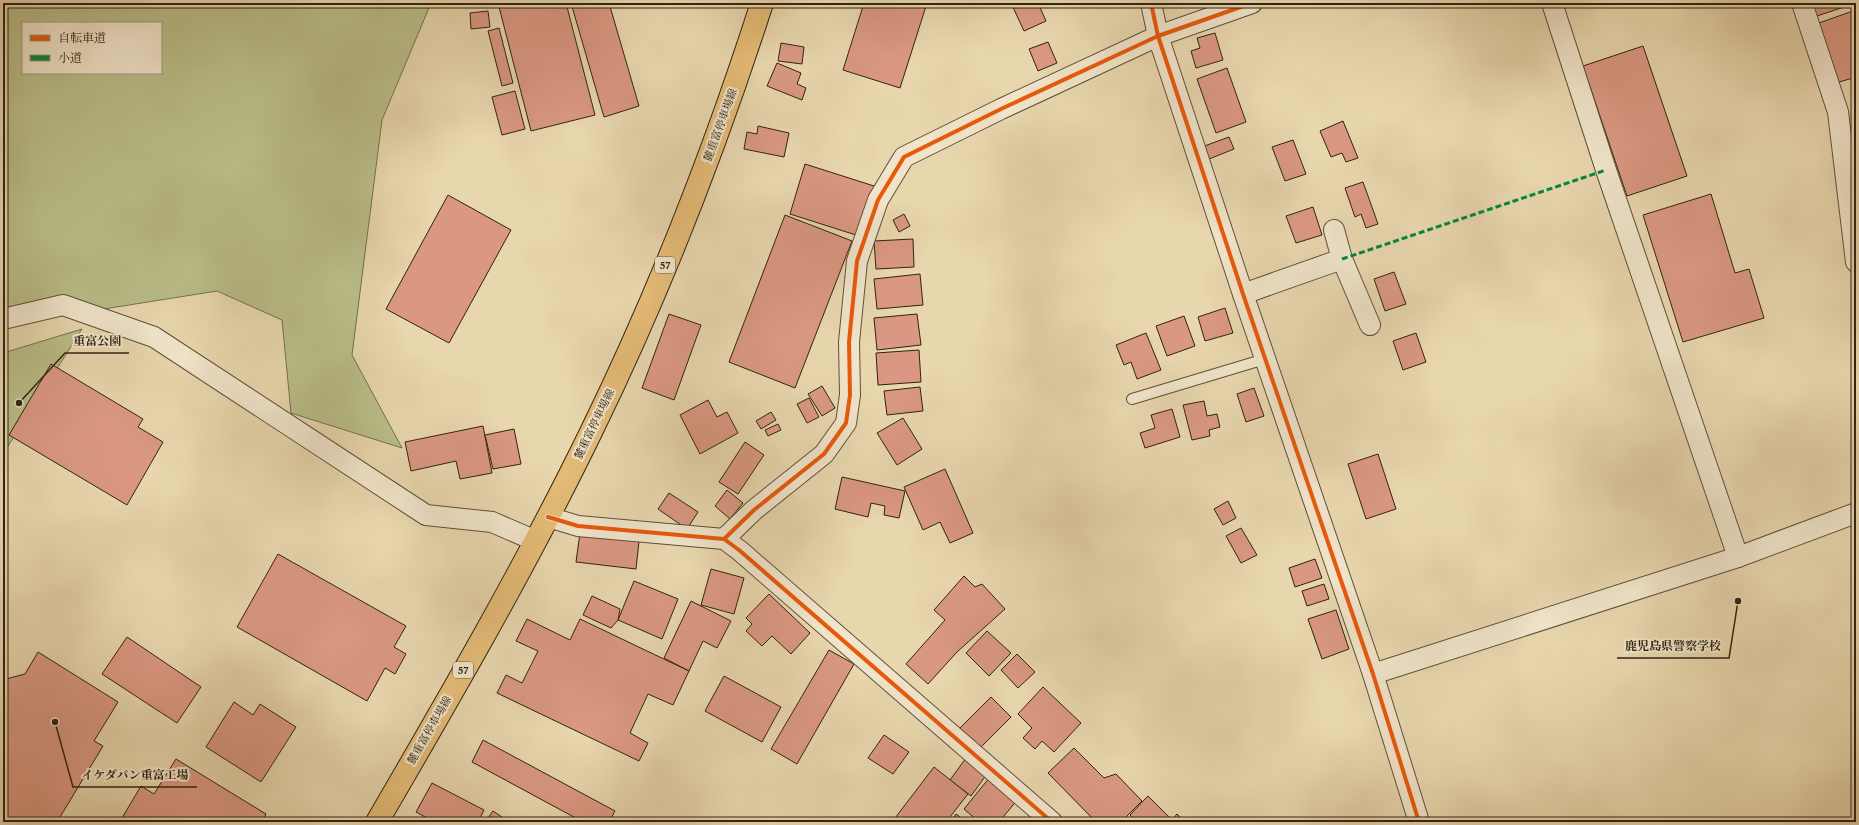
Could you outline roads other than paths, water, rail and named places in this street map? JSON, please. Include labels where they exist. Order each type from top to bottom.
[{"type":"main road","name":"麓重富停車場線","points":[[377,822],[536,541],[592,430],[644,316],[709,157],[762,3]]},
{"type":"street","points":[[1151,3],[1158,36],[1243,294],[1373,674],[1419,822]]},
{"type":"street","points":[[724,539],[754,510],[824,454],[846,422],[850,395],[849,342],[857,261],[878,200],[904,157],[1001,109],[1158,36],[1252,3]]},
{"type":"street","points":[[1552,3],[1606,170],[1738,557]]},
{"type":"street","points":[[1802,3],[1838,112],[1856,262]]},
{"type":"street","points":[[1334,230],[1342,259],[1370,325]]},
{"type":"street","points":[[1243,294],[1342,259]]},
{"type":"street","points":[[3,319],[63,305],[154,337],[426,515],[492,522],[536,541]]},
{"type":"street","points":[[1373,674],[1738,557],[1856,513]]},
{"type":"street","points":[[548,517],[578,526],[724,539],[739,550],[1052,822]]},
{"type":"lane","points":[[1132,399],[1265,359]]},
{"type":"place","name":"重富公園","points":[[19,403]]},
{"type":"place","name":"鹿児島県警察学校","points":[[1738,601]]},
{"type":"place","name":"イケダパン重富工場","points":[[55,722]]}]
